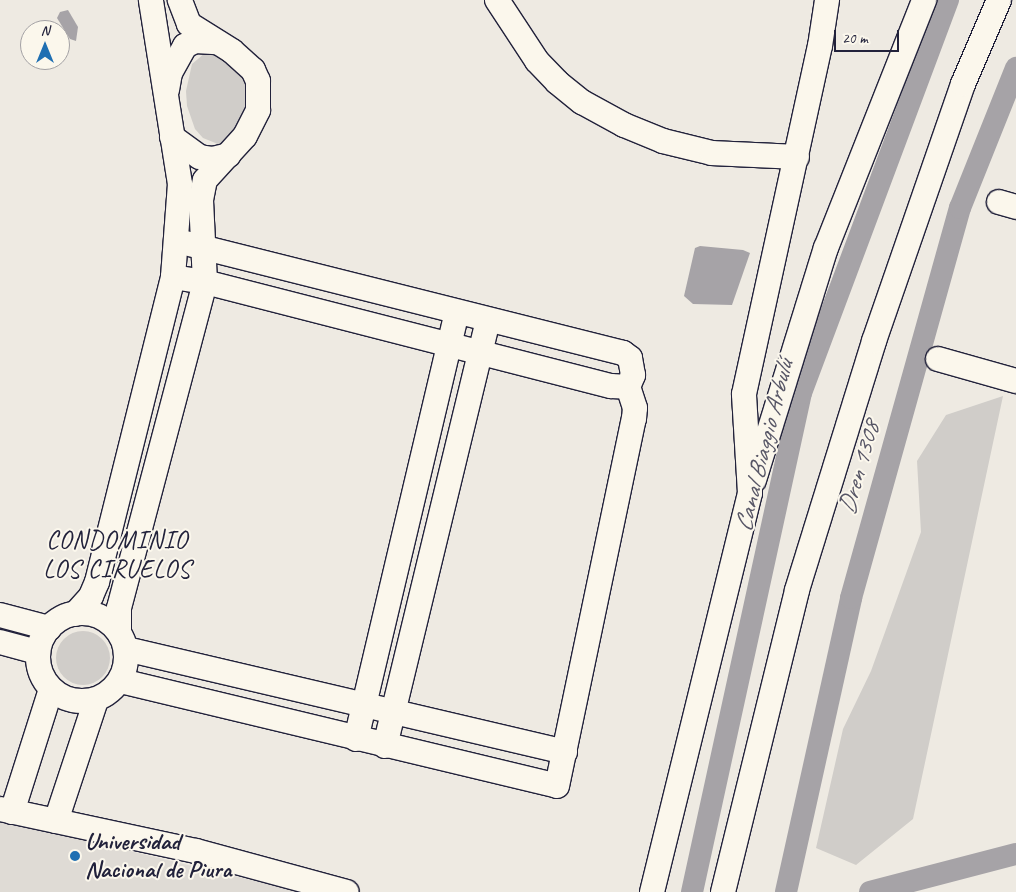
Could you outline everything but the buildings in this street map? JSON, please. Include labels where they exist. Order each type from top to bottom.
[{"type":"street","points":[[75,614],[91,596],[97,582],[173,277],[180,184],[151,0]]},
{"type":"street","points":[[180,0],[188,24],[247,62],[258,81],[258,110],[253,123],[229,155],[205,180],[201,200],[205,282],[119,608],[122,640],[126,665],[120,681],[110,692],[96,700],[72,701],[51,689],[40,672],[38,652],[49,628],[61,619],[75,614],[91,614],[105,619],[122,640],[365,705],[565,752]]},
{"type":"street","points":[[497,0],[537,62],[582,102],[624,125],[663,141],[712,153],[797,157]]},
{"type":"street","points":[[750,493],[744,394],[797,157],[820,46],[827,0]]},
{"type":"street","points":[[652,892],[750,493],[826,248],[924,0]]},
{"type":"street","points":[[723,892],[797,590],[874,341],[963,84],[999,0]]},
{"type":"street","points":[[166,99],[170,73],[185,46],[195,41],[217,42]]},
{"type":"street","points":[[172,137],[200,157],[213,160],[229,155]]},
{"type":"street","points":[[120,681],[557,786],[634,419],[635,408],[628,387],[633,375],[630,358],[622,352],[488,321],[177,241]]},
{"type":"street","points":[[173,277],[205,282],[449,347],[611,386],[628,387]]},
{"type":"street","points":[[356,739],[457,313]]},
{"type":"street","points":[[385,746],[395,712],[488,321]]},
{"type":"street","points":[[938,359],[1016,381]]},
{"type":"street","points":[[0,616],[49,628]]},
{"type":"street","points":[[0,642],[38,652]]},
{"type":"street","points":[[51,689],[6,810],[196,852],[346,892]]},
{"type":"street","points":[[56,821],[96,700]]},
{"type":"shaded area","points":[[68,10],[78,27],[76,41],[70,39],[70,20],[58,20],[57,18],[60,12]]},
{"type":"shaded area","points":[[205,53],[220,53],[241,72],[248,85],[249,99],[242,124],[226,142],[218,144],[203,138],[195,129],[187,106],[186,91],[192,64]]},
{"type":"shaded area","points":[[700,246],[743,250],[750,253],[732,305],[693,304],[684,296],[695,248]]},
{"type":"shaded area","points":[[1003,396],[913,819],[856,865],[816,848],[843,729],[871,671],[921,532],[917,461],[946,415]]},
{"type":"shaded area","points":[[83,631],[93,633],[102,639],[108,648],[110,658],[108,668],[102,677],[93,683],[83,685],[73,683],[64,677],[58,668],[56,658],[58,648],[64,639],[73,633]]},
{"type":"shaded area","name":"Universidad Nacional de Piura","points":[[0,820],[301,892],[0,892]]},
{"type":"waterway","name":"Canal Biaggio Arbulú","points":[[692,892],[801,393],[948,0]]},
{"type":"waterway","name":"Dren 1308","points":[[786,892],[851,598],[960,208],[1016,68]]},
{"type":"waterway","points":[[870,892],[1016,854]]},
{"type":"place","name":"Universidad Nacional de Piura","points":[[75,856]]},
{"type":"district","name":"CONDOMINIO LOS CIRUELOS","points":[[117,556]]}]
